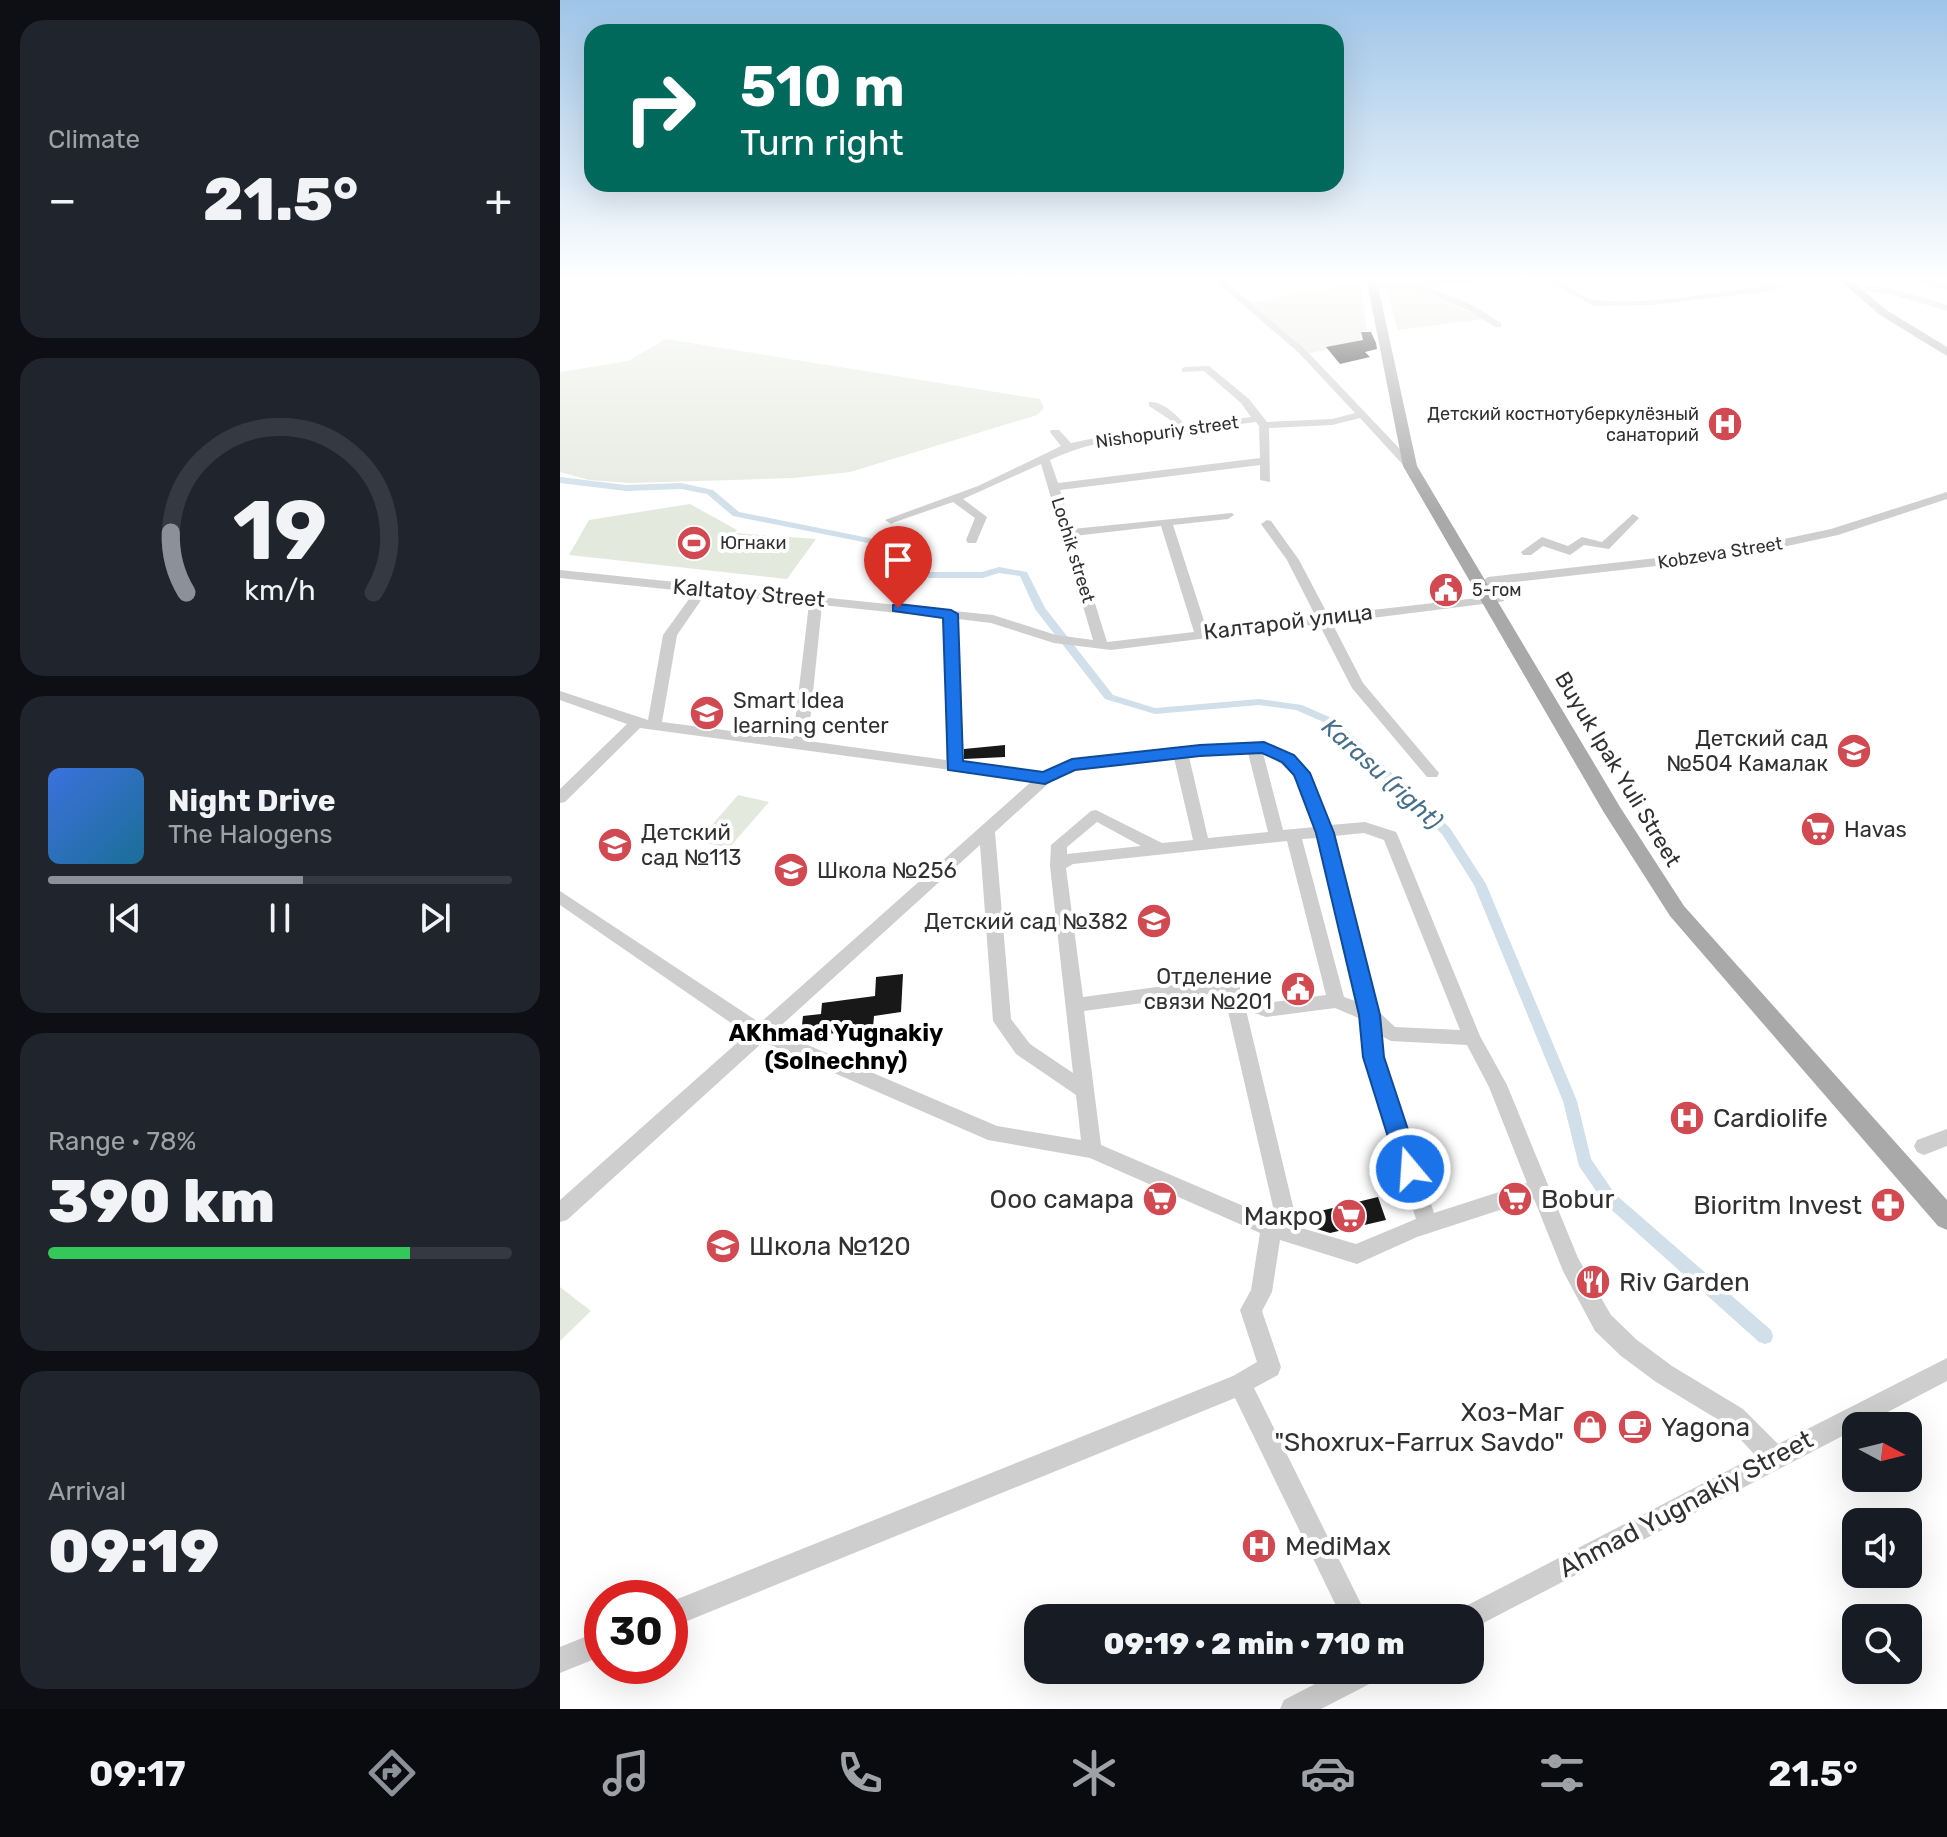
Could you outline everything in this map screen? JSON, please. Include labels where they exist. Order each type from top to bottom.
[{"type":"main road","name":"Buyuk Ipak Yuli Street","points":[[1389,357],[1410,466],[1623,808],[1690,908],[1947,1198]]},
{"type":"main road","name":"Buyuk Ipak Yuli Street","points":[[1393,357],[1419,466],[1613,811],[1677,911],[1947,1218]]},
{"type":"street","points":[[1307,357],[1410,466]]},
{"type":"street","points":[[1185,370],[1206,368],[1245,401],[1261,422],[1266,480]]},
{"type":"street","points":[[1153,404],[1173,417],[1182,428]]},
{"type":"street","name":"Nishopuriy street","points":[[891,520],[955,498],[1019,464],[1068,447],[1182,428],[1261,422],[1332,422],[1361,415]]},
{"type":"street","name":"Nishopuriy street","points":[[1055,432],[1068,447]]},
{"type":"street","name":"Lochik street","points":[[1044,457],[1101,643]]},
{"type":"street","points":[[1054,487],[1265,461]]},
{"type":"street","name":"Kobzeva Street","points":[[1489,590],[1736,553],[1834,532],[1947,495]]},
{"type":"street","points":[[955,498],[981,517],[972,540]]},
{"type":"street","points":[[1068,533],[1228,515]]},
{"type":"street","points":[[1527,552],[1542,541],[1570,551],[1582,541],[1605,546],[1633,518]]},
{"type":"street","points":[[1166,522],[1201,633]]},
{"type":"street","points":[[1267,524],[1293,560],[1325,617],[1357,685],[1432,773]]},
{"type":"street","name":"Kaltatoy Street","points":[[563,578],[703,588],[993,619],[1054,639],[1078,642]]},
{"type":"street","points":[[654,725],[670,635],[703,588]]},
{"type":"street","name":"Калтарой улица","points":[[1078,642],[1111,646],[1325,617],[1489,590]]},
{"type":"street","points":[[800,745],[816,599]]},
{"type":"street","points":[[951,614],[954,766]]},
{"type":"street","points":[[560,695],[637,723],[1045,778]]},
{"type":"street","points":[[560,798],[637,723]]},
{"type":"street","points":[[1254,748],[1336,1001]]},
{"type":"street","points":[[560,1213],[1045,778],[1072,764],[1180,752],[1264,748],[1288,759],[1301,773],[1325,833],[1370,1015],[1374,1057],[1428,1225]]},
{"type":"street","points":[[1180,752],[1202,845]]},
{"type":"street","points":[[1092,1150],[1073,1005],[1058,866],[1059,845],[1096,815],[1161,850]]},
{"type":"street","points":[[1058,866],[1069,859],[1365,827],[1390,836],[1472,1038],[1498,1085],[1570,1264],[1603,1323],[1629,1348],[1664,1374],[1735,1417],[1774,1457]]},
{"type":"street","points":[[987,831],[1002,1021],[1023,1049],[1084,1090]]},
{"type":"street","points":[[560,897],[762,1034],[995,1134],[1092,1150],[1280,1230],[1357,1254],[1428,1225],[1538,1189]]},
{"type":"street","points":[[688,1608],[1240,1384],[1270,1367],[1251,1310],[1261,1292],[1280,1230],[1229,985],[1073,1005]]},
{"type":"street","points":[[1234,998],[1266,1010],[1336,1001],[1370,1015],[1391,1034],[1472,1038]]},
{"type":"street","points":[[1924,1146],[1947,1137]]},
{"type":"street","name":"Ahmad Yugnakiy Street","points":[[1484,1610],[1947,1369]]},
{"type":"street","points":[[1240,1384],[1348,1604]]},
{"type":"street","points":[[560,1660],[584,1650]]},
{"type":"street","points":[[1293,1709],[1342,1684]]},
{"type":"shaded area","points":[[635,357],[777,357],[1040,399],[1044,408],[1037,415],[850,472],[794,478],[630,483],[589,480],[560,472],[560,372],[628,361]]},
{"type":"shaded area","name":"Югнаки","points":[[690,504],[737,530],[734,533],[816,539],[787,579],[569,555],[589,520]]},
{"type":"shaded area","points":[[738,795],[769,802],[729,848],[698,841]]},
{"type":"shaded area","points":[[560,1287],[591,1311],[560,1341]]},
{"type":"building","points":[[1334,357],[1370,357],[1340,364]]},
{"type":"building","points":[[1005,745],[1005,757],[964,759],[964,749]]},
{"type":"building","points":[[903,974],[901,1012],[874,1016],[873,1028],[821,1035],[801,1034],[803,1016],[821,1014],[822,1003],[875,996],[876,977]]},
{"type":"building","name":"Макро","points":[[1378,1197],[1386,1220],[1330,1233],[1317,1229],[1312,1213]]},
{"type":"waterway","name":"Karasu (right)","points":[[560,480],[626,488],[681,486],[710,492],[736,514],[871,541],[891,560],[929,575],[983,575],[999,570],[1024,574],[1040,609],[1109,697],[1155,711],[1259,702],[1298,707],[1332,722],[1446,831],[1480,884],[1570,1101],[1584,1161],[1610,1199],[1765,1336]]},
{"type":"place","name":"Детский костнотуберкулёзный санаторий","points":[[1725,424]]},
{"type":"place","name":"Югнаки","points":[[694,543]]},
{"type":"place","name":"5-гом","points":[[1446,590]]},
{"type":"place","name":"Smart Idea learning center","points":[[707,713]]},
{"type":"place","name":"Детский сад №504 Камалак","points":[[1854,751]]},
{"type":"place","name":"Havas","points":[[1818,829]]},
{"type":"place","name":"Детский сад №113","points":[[615,845]]},
{"type":"place","name":"Школа №256","points":[[791,870]]},
{"type":"place","name":"Детский сад №382","points":[[1154,921]]},
{"type":"place","name":"Отделение связи №201","points":[[1298,989]]},
{"type":"place","name":"Cardiolife","points":[[1687,1118]]},
{"type":"place","name":"Ооо самара","points":[[1160,1199]]},
{"type":"place","name":"Bobur","points":[[1515,1199]]},
{"type":"place","name":"Bioritm Invest","points":[[1888,1205]]},
{"type":"place","name":"Макро","points":[[1349,1216]]},
{"type":"place","name":"Школа №120","points":[[723,1246]]},
{"type":"place","name":"Riv Garden","points":[[1593,1282]]},
{"type":"place","name":"Хоз-Маг \"Shoxrux-Farrux Savdo\"","points":[[1590,1427]]},
{"type":"place","name":"Yagona","points":[[1635,1427]]},
{"type":"place","name":"MediMax","points":[[1259,1546]]},
{"type":"district","name":"AKhmad Yugnakiy (Solnechny)","points":[[836,1047]]},
{"type":"route","points":[[898,608],[951,614],[954,766],[1045,778],[1072,764],[1200,750],[1264,748],[1288,759],[1301,773],[1325,833],[1370,1015],[1374,1057],[1410,1169]]}]
